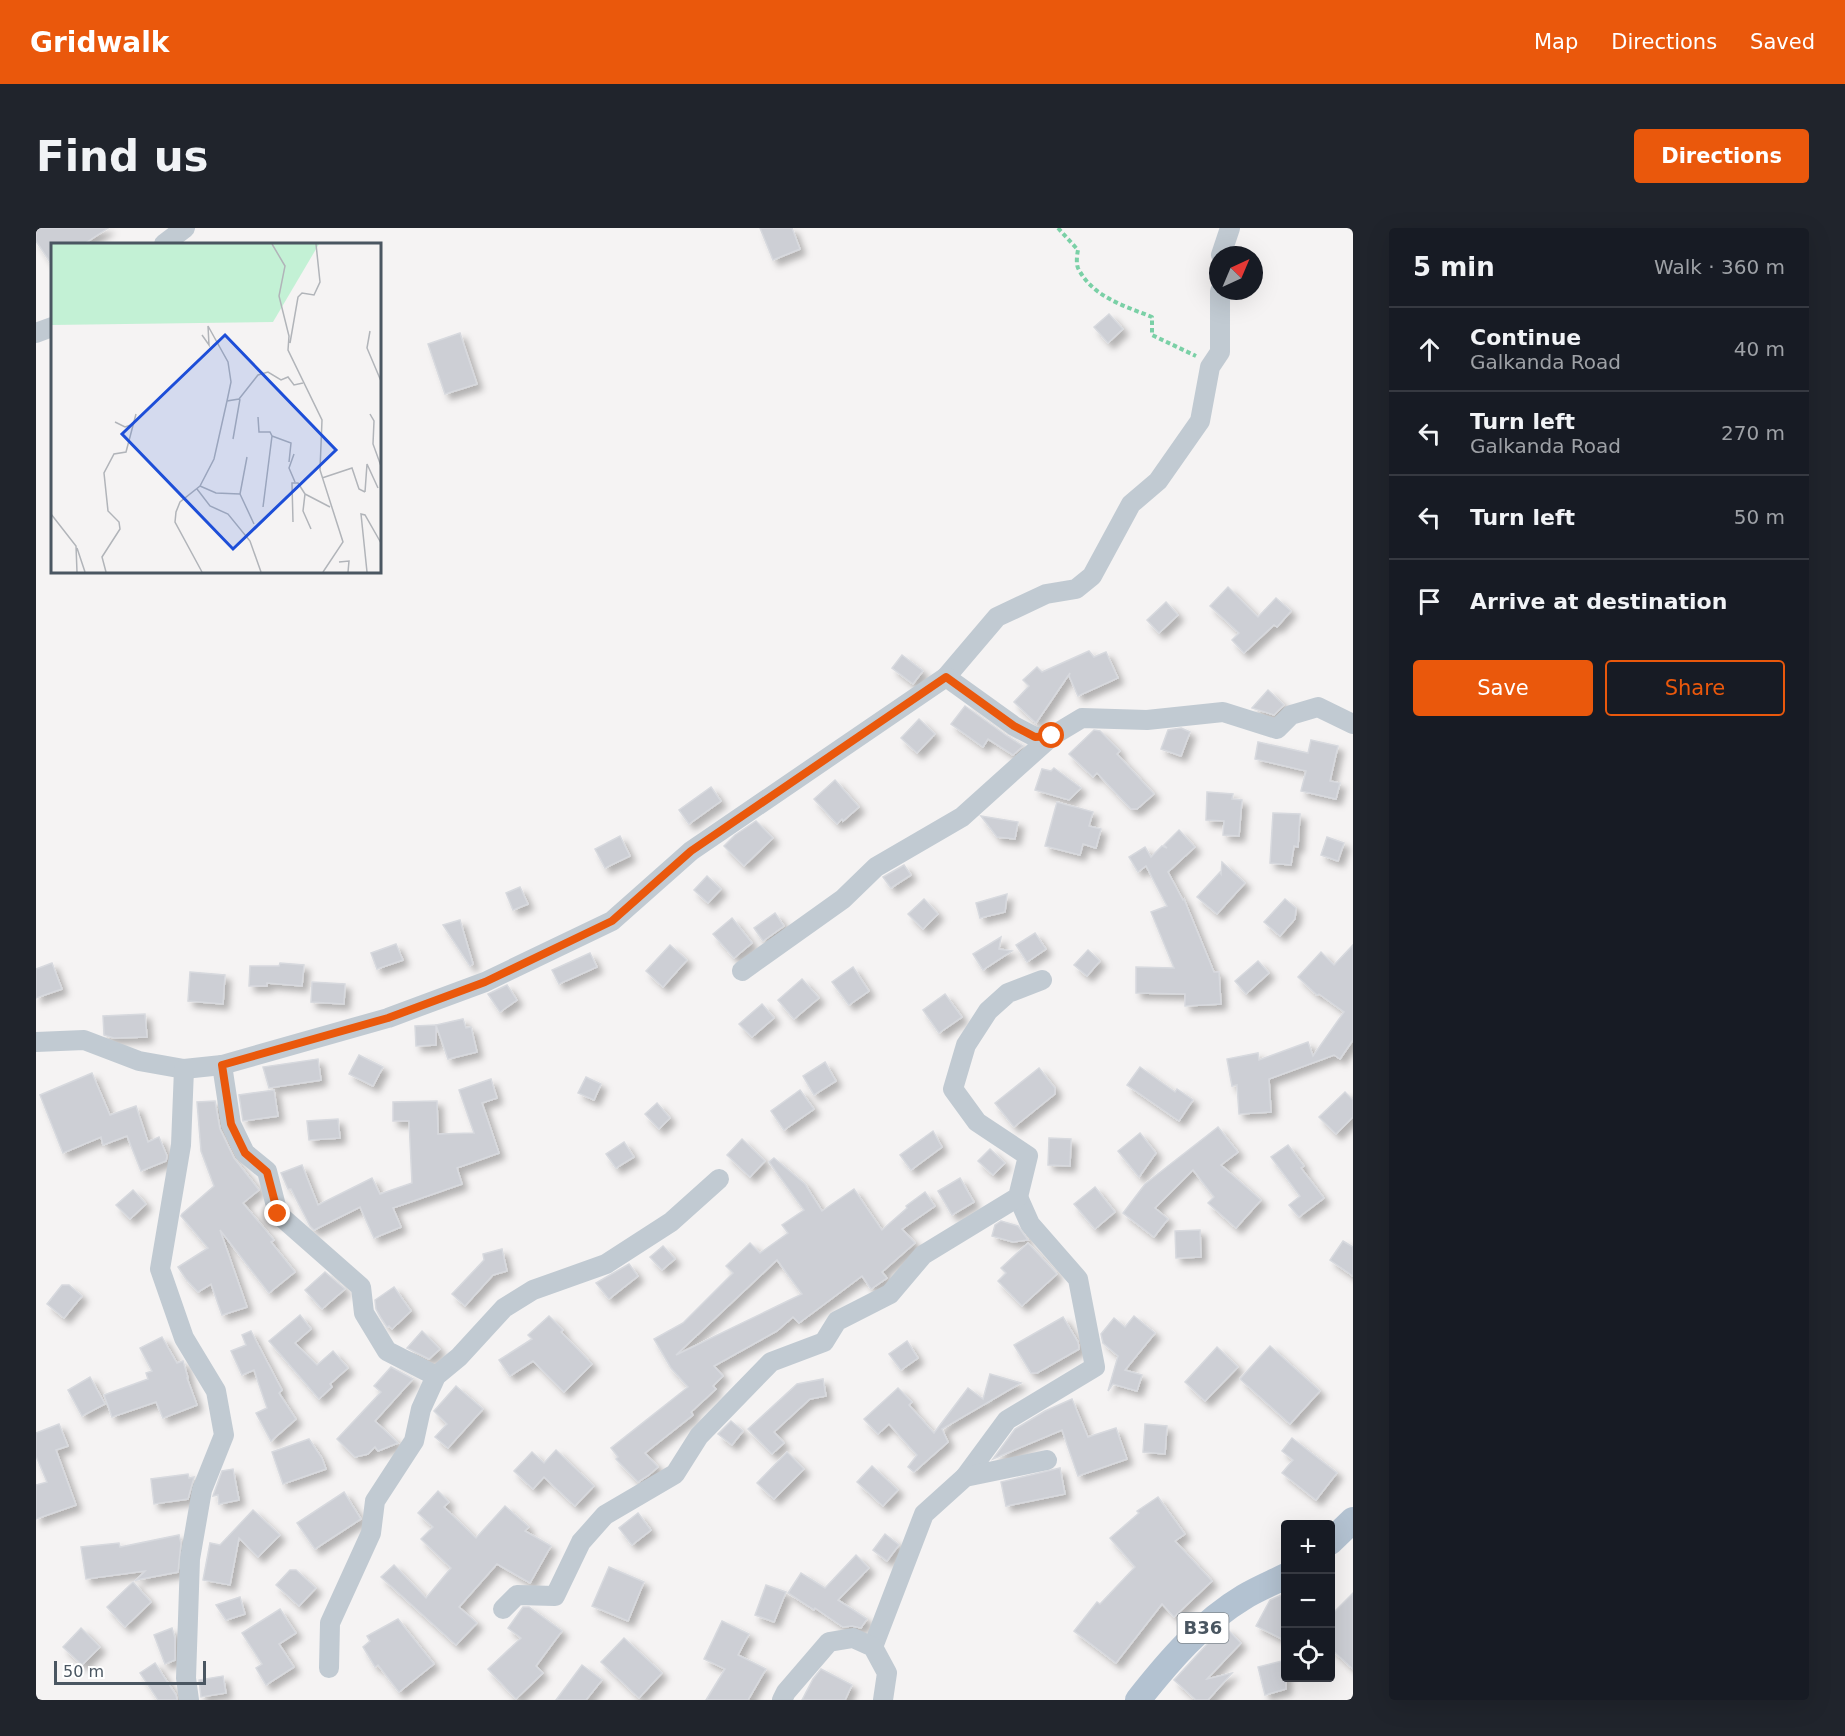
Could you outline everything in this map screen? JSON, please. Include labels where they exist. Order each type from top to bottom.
[{"type":"main road","points":[[1335,1537],[1353,1520]]},
{"type":"main road","name":"B36","points":[[1138,1700],[1162,1670],[1197,1633],[1243,1598],[1281,1579]]},
{"type":"street","points":[[1224,246],[1230,228]]},
{"type":"street","points":[[165,243],[179,229]]},
{"type":"street","points":[[36,1042],[84,1040],[139,1061],[184,1069],[222,1065],[388,1018],[485,982],[612,921],[691,851],[946,677],[997,617],[1046,594],[1076,589],[1092,576],[1131,504],[1158,481],[1200,421],[1210,368],[1220,352],[1220,300]]},
{"type":"street","points":[[36,333],[51,327]]},
{"type":"street","points":[[946,677],[1014,726],[1035,737],[1052,736]]},
{"type":"street","points":[[741,971],[843,899],[876,867],[962,817],[1052,736],[1082,718],[1148,720],[1223,712],[1277,729],[1291,715],[1318,707],[1353,724]]},
{"type":"street","points":[[873,1647],[924,1514],[965,1477],[1007,1420],[1095,1367],[1078,1279],[1030,1224],[1018,1197],[1028,1156],[977,1122],[953,1089],[966,1045],[988,1011],[1008,993],[1042,980]]},
{"type":"street","points":[[222,1065],[231,1124],[245,1153],[267,1172],[278,1214],[361,1287],[364,1312],[387,1351],[436,1376]]},
{"type":"street","points":[[184,1069],[182,1145],[160,1269],[184,1338],[216,1391],[224,1435],[202,1490],[190,1559],[186,1678],[189,1700]]},
{"type":"street","points":[[329,1668],[330,1623],[371,1533],[375,1501],[414,1441],[421,1409],[436,1376],[459,1357],[504,1308],[532,1290],[606,1264],[671,1222],[719,1179]]},
{"type":"street","points":[[503,1609],[517,1595],[555,1596],[581,1542],[605,1515],[675,1474],[699,1436],[771,1362],[824,1342],[837,1321],[890,1294],[923,1255],[1018,1197]]},
{"type":"street","points":[[965,1477],[1047,1460]]},
{"type":"street","points":[[782,1700],[786,1692],[829,1642],[853,1638],[873,1647],[887,1673],[883,1700]]},
{"type":"path","points":[[1058,228],[1078,250],[1077,267],[1088,282],[1107,299],[1152,317],[1152,335],[1192,352],[1210,368]]},
{"type":"building","points":[[36,228],[108,228],[86,243],[51,243],[51,264],[36,241]]},
{"type":"building","points":[[760,228],[792,228],[800,249],[773,260]]},
{"type":"building","points":[[1109,314],[1123,329],[1108,343],[1094,327]]},
{"type":"building","points":[[460,333],[477,384],[445,394],[428,344]]},
{"type":"building","points":[[1228,587],[1258,617],[1276,598],[1291,611],[1277,627],[1274,625],[1244,653],[1232,640],[1239,633],[1210,606]]},
{"type":"building","points":[[1166,602],[1178,615],[1159,633],[1147,620]]},
{"type":"building","points":[[1089,651],[1094,657],[1106,652],[1118,678],[1078,696],[1069,676],[1070,673],[1036,723],[1014,702],[1029,686],[1023,680],[1037,667],[1042,672]]},
{"type":"building","points":[[902,655],[923,671],[913,684],[892,668]]},
{"type":"building","points":[[1268,690],[1284,705],[1274,715],[1252,708]]},
{"type":"building","points":[[965,706],[1023,746],[1013,755],[988,739],[983,747],[951,724]]},
{"type":"building","points":[[919,719],[935,734],[917,753],[901,738]]},
{"type":"building","points":[[1181,728],[1190,732],[1181,756],[1161,749],[1168,730]]},
{"type":"building","points":[[1094,730],[1100,731],[1120,751],[1117,754],[1154,794],[1137,809],[1131,809],[1097,773],[1093,777],[1069,754]]},
{"type":"building","points":[[1311,740],[1338,746],[1330,781],[1340,783],[1336,799],[1301,791],[1306,771],[1255,759],[1258,742],[1308,753]]},
{"type":"building","points":[[1054,768],[1081,788],[1069,800],[1035,790],[1042,769],[1051,771]]},
{"type":"building","points":[[835,780],[859,807],[837,824],[814,799]]},
{"type":"building","points":[[711,787],[721,801],[689,824],[679,810]]},
{"type":"building","points":[[1207,792],[1233,794],[1232,799],[1242,800],[1239,836],[1223,835],[1224,821],[1206,820]]},
{"type":"building","points":[[1057,802],[1093,812],[1089,826],[1101,829],[1096,848],[1083,844],[1080,855],[1045,846]]},
{"type":"building","points":[[1273,813],[1300,814],[1298,847],[1294,846],[1291,865],[1270,863]]},
{"type":"building","points":[[981,816],[1018,822],[1015,839],[997,837]]},
{"type":"building","points":[[756,821],[773,838],[744,866],[724,846],[735,835]]},
{"type":"building","points":[[1179,830],[1195,847],[1168,872],[1184,899],[1214,972],[1219,972],[1221,1004],[1185,1006],[1185,994],[1136,993],[1136,967],[1174,968],[1151,912],[1167,906],[1146,866],[1138,872],[1129,857],[1145,847],[1151,857],[1162,846],[1167,848],[1164,845]]},
{"type":"building","points":[[620,836],[630,856],[605,868],[595,849]]},
{"type":"building","points":[[1327,837],[1344,843],[1338,861],[1321,855]]},
{"type":"building","points":[[1222,862],[1245,883],[1217,914],[1197,897],[1220,872],[1221,874]]},
{"type":"building","points":[[904,865],[911,875],[891,888],[883,877]]},
{"type":"building","points":[[707,876],[721,889],[708,903],[694,890]]},
{"type":"building","points":[[520,887],[528,904],[513,910],[506,893]]},
{"type":"building","points":[[1007,894],[1005,912],[980,918],[976,903]]},
{"type":"building","points":[[924,899],[938,914],[923,929],[908,914]]},
{"type":"building","points":[[1285,899],[1296,908],[1295,919],[1280,936],[1264,922]]},
{"type":"building","points":[[775,913],[784,926],[763,941],[754,928]]},
{"type":"building","points":[[732,918],[752,943],[734,958],[713,934]]},
{"type":"building","points":[[460,920],[473,964],[470,966],[443,925]]},
{"type":"building","points":[[1035,933],[1046,949],[1027,962],[1016,945]]},
{"type":"building","points":[[1001,937],[999,949],[1012,951],[983,970],[973,954]]},
{"type":"building","points":[[396,944],[403,960],[377,969],[371,953]]},
{"type":"building","points":[[670,945],[687,960],[663,987],[646,971]]},
{"type":"building","points":[[1353,945],[1353,1040],[1340,1059],[1334,1055],[1269,1079],[1271,1112],[1239,1114],[1237,1085],[1232,1086],[1227,1059],[1258,1053],[1259,1060],[1308,1042],[1313,1056],[1344,1012],[1319,994],[1317,995],[1298,977],[1321,952],[1334,965]]},
{"type":"building","points":[[1088,950],[1100,961],[1087,976],[1074,965]]},
{"type":"building","points":[[590,953],[597,967],[559,984],[552,970]]},
{"type":"building","points":[[1258,961],[1269,973],[1246,994],[1235,981]]},
{"type":"building","points":[[52,963],[62,989],[36,998],[36,969]]},
{"type":"building","points":[[280,963],[304,965],[302,986],[267,983],[267,986],[249,986],[250,966],[279,966]]},
{"type":"building","points":[[853,967],[869,991],[849,1005],[832,982]]},
{"type":"building","points":[[190,972],[225,975],[223,1004],[188,1001]]},
{"type":"building","points":[[802,979],[819,998],[794,1019],[778,1000]]},
{"type":"building","points":[[312,982],[345,984],[344,1004],[311,1002]]},
{"type":"building","points":[[507,985],[517,1000],[500,1012],[488,994]]},
{"type":"building","points":[[945,994],[962,1017],[939,1033],[923,1010]]},
{"type":"building","points":[[762,1004],[774,1018],[752,1037],[739,1024]]},
{"type":"building","points":[[145,1014],[147,1037],[114,1038],[104,1035],[103,1016]]},
{"type":"building","points":[[463,1019],[466,1028],[471,1027],[477,1052],[448,1059],[436,1025]]},
{"type":"building","points":[[436,1025],[436,1045],[416,1046],[415,1026]]},
{"type":"building","points":[[359,1055],[383,1067],[373,1086],[349,1074]]},
{"type":"building","points":[[318,1059],[321,1080],[269,1088],[263,1067]]},
{"type":"building","points":[[825,1062],[836,1081],[814,1095],[803,1076]]},
{"type":"building","points":[[1140,1067],[1175,1092],[1177,1089],[1193,1100],[1179,1121],[1127,1085]]},
{"type":"building","points":[[1039,1068],[1055,1088],[1055,1094],[1014,1127],[995,1103]]},
{"type":"building","points":[[92,1073],[110,1115],[136,1106],[148,1142],[159,1137],[167,1156],[166,1161],[141,1171],[127,1136],[103,1145],[101,1137],[63,1153],[40,1095]]},
{"type":"building","points":[[586,1077],[601,1084],[594,1100],[578,1093]]},
{"type":"building","points":[[491,1079],[497,1098],[482,1103],[499,1153],[457,1168],[462,1184],[393,1208],[401,1227],[374,1238],[360,1207],[314,1230],[310,1226],[281,1173],[302,1165],[318,1205],[372,1178],[380,1194],[412,1183],[409,1121],[393,1121],[393,1102],[437,1101],[438,1134],[474,1133],[459,1090]]},
{"type":"building","points":[[274,1090],[278,1116],[243,1121],[239,1095]]},
{"type":"building","points":[[800,1090],[814,1109],[784,1130],[771,1111]]},
{"type":"building","points":[[1345,1092],[1353,1100],[1353,1117],[1336,1134],[1319,1117]]},
{"type":"building","points":[[215,1101],[220,1129],[234,1158],[259,1190],[243,1203],[274,1240],[271,1242],[295,1272],[269,1293],[220,1230],[247,1307],[222,1315],[211,1284],[198,1292],[178,1267],[208,1248],[181,1216],[214,1186],[201,1151],[197,1102]]},
{"type":"building","points":[[657,1103],[670,1118],[659,1129],[645,1114]]},
{"type":"building","points":[[338,1119],[340,1138],[309,1140],[307,1121]]},
{"type":"building","points":[[1218,1127],[1238,1152],[1221,1165],[1261,1200],[1236,1228],[1208,1203],[1214,1197],[1193,1170],[1155,1208],[1168,1219],[1154,1237],[1123,1213],[1145,1184]]},
{"type":"building","points":[[933,1131],[942,1147],[911,1170],[900,1155]]},
{"type":"building","points":[[1140,1133],[1156,1153],[1139,1177],[1118,1151]]},
{"type":"building","points":[[1049,1138],[1071,1139],[1070,1166],[1048,1165]]},
{"type":"building","points":[[742,1139],[765,1161],[750,1177],[727,1155]]},
{"type":"building","points":[[624,1142],[634,1157],[616,1168],[606,1154]]},
{"type":"building","points":[[1288,1145],[1304,1166],[1301,1168],[1324,1198],[1299,1217],[1289,1205],[1300,1196],[1271,1157]]},
{"type":"building","points":[[990,1149],[1005,1163],[993,1175],[978,1161]]},
{"type":"building","points":[[774,1158],[805,1184],[822,1211],[854,1189],[882,1230],[907,1208],[906,1206],[925,1192],[935,1206],[902,1229],[915,1243],[882,1272],[887,1278],[871,1289],[862,1276],[799,1323],[793,1317],[777,1331],[714,1366],[723,1376],[713,1386],[716,1389],[691,1412],[693,1415],[645,1453],[658,1467],[638,1482],[616,1459],[618,1457],[611,1448],[688,1387],[671,1368],[654,1339],[683,1323],[733,1273],[726,1266],[750,1243],[760,1253],[788,1233],[782,1225],[804,1210],[769,1162]],"holes":[[[777,1260],[802,1294],[676,1355]]]},
{"type":"building","points":[[960,1178],[974,1202],[952,1215],[938,1191]]},
{"type":"building","points":[[1095,1187],[1115,1212],[1095,1229],[1074,1204]]},
{"type":"building","points":[[133,1190],[146,1204],[130,1219],[116,1205]]},
{"type":"building","points":[[1001,1221],[1018,1226],[1028,1240],[1013,1242],[992,1236],[995,1225]]},
{"type":"building","points":[[1200,1230],[1201,1257],[1176,1258],[1175,1231]]},
{"type":"building","points":[[1343,1241],[1353,1247],[1353,1276],[1330,1260]]},
{"type":"building","points":[[1028,1243],[1057,1274],[1022,1306],[998,1281],[1006,1273],[1001,1268]]},
{"type":"building","points":[[663,1246],[675,1259],[662,1270],[650,1257]]},
{"type":"building","points":[[502,1249],[507,1271],[493,1275],[465,1306],[452,1294],[484,1260],[483,1254]]},
{"type":"building","points":[[629,1264],[638,1276],[609,1299],[596,1283]]},
{"type":"building","points":[[325,1272],[345,1289],[322,1309],[305,1290]]},
{"type":"building","points":[[62,1285],[69,1285],[82,1296],[64,1318],[47,1304]]},
{"type":"building","points":[[394,1287],[411,1311],[392,1329],[387,1327],[381,1318],[376,1309],[375,1300]]},
{"type":"building","points":[[300,1315],[311,1329],[295,1343],[317,1365],[333,1351],[348,1368],[330,1384],[332,1387],[319,1399],[269,1341]]},
{"type":"building","points":[[549,1316],[592,1364],[564,1392],[533,1361],[510,1376],[499,1360],[532,1339],[528,1335]]},
{"type":"building","points":[[1134,1316],[1155,1333],[1125,1370],[1142,1375],[1137,1391],[1113,1384],[1108,1391],[1118,1356],[1103,1343],[1101,1334],[1114,1318],[1125,1327]]},
{"type":"building","points":[[1063,1317],[1078,1342],[1079,1349],[1037,1373],[1031,1373],[1014,1345]]},
{"type":"building","points":[[251,1331],[282,1390],[279,1393],[296,1419],[271,1441],[256,1413],[267,1408],[254,1370],[242,1375],[231,1351],[246,1345],[242,1335]]},
{"type":"building","points":[[422,1331],[440,1349],[429,1359],[407,1348]]},
{"type":"building","points":[[162,1337],[177,1363],[183,1361],[197,1405],[163,1418],[156,1402],[112,1417],[104,1395],[148,1379],[146,1373],[152,1371],[140,1348]]},
{"type":"building","points":[[907,1341],[918,1358],[901,1370],[889,1354]]},
{"type":"building","points":[[1270,1346],[1320,1391],[1290,1424],[1240,1379]]},
{"type":"building","points":[[1217,1347],[1238,1367],[1205,1401],[1185,1382]]},
{"type":"building","points":[[391,1367],[413,1379],[375,1421],[398,1443],[378,1451],[375,1447],[368,1454],[355,1457],[337,1439],[381,1392],[374,1386]]},
{"type":"building","points":[[990,1374],[1021,1383],[942,1429],[948,1442],[914,1472],[908,1467],[917,1455],[889,1424],[878,1434],[864,1419],[898,1388],[912,1402],[909,1405],[934,1433],[968,1388],[983,1399]]},
{"type":"building","points":[[90,1377],[105,1404],[82,1416],[68,1390]]},
{"type":"building","points":[[823,1379],[826,1396],[810,1399],[774,1432],[784,1443],[772,1454],[748,1429],[797,1384]]},
{"type":"building","points":[[456,1386],[483,1409],[448,1448],[435,1437],[447,1424],[434,1411]]},
{"type":"building","points":[[1072,1399],[1088,1437],[1116,1428],[1127,1459],[1078,1476],[1062,1430],[993,1459],[1015,1429],[1045,1411]]},
{"type":"building","points":[[731,1421],[743,1431],[732,1445],[718,1434]]},
{"type":"building","points":[[59,1424],[68,1446],[56,1450],[76,1505],[36,1519],[36,1485],[47,1482],[36,1456],[36,1433]]},
{"type":"building","points":[[1145,1424],[1167,1426],[1165,1454],[1143,1452]]},
{"type":"building","points":[[1292,1438],[1337,1473],[1316,1500],[1282,1473],[1293,1460],[1282,1451]]},
{"type":"building","points":[[309,1439],[322,1458],[326,1469],[283,1484],[272,1452]]},
{"type":"building","points":[[556,1450],[594,1486],[575,1506],[544,1477],[533,1489],[514,1471],[532,1452],[544,1463]]},
{"type":"building","points":[[787,1452],[804,1469],[774,1499],[757,1483]]},
{"type":"building","points":[[872,1466],[898,1490],[883,1506],[857,1482]]},
{"type":"building","points":[[1060,1468],[1065,1494],[1006,1506],[1001,1482]]},
{"type":"building","points":[[233,1469],[239,1500],[219,1504],[218,1495],[213,1496],[222,1471]]},
{"type":"building","points":[[188,1474],[189,1478],[194,1477],[188,1499],[154,1504],[151,1479]]},
{"type":"building","points":[[438,1491],[449,1502],[444,1507],[476,1538],[505,1506],[529,1527],[525,1531],[551,1546],[530,1583],[497,1564],[459,1607],[477,1623],[456,1645],[381,1577],[394,1565],[426,1598],[451,1568],[421,1539],[433,1527],[418,1513]]},
{"type":"building","points":[[344,1492],[361,1519],[315,1549],[297,1523]]},
{"type":"building","points":[[1158,1497],[1185,1534],[1175,1541],[1212,1581],[1174,1617],[1162,1604],[1116,1663],[1074,1631],[1097,1602],[1100,1604],[1135,1567],[1110,1538],[1139,1513],[1137,1511]]},
{"type":"building","points":[[253,1510],[280,1535],[258,1557],[239,1538],[230,1585],[203,1580],[210,1543],[220,1545]]},
{"type":"building","points":[[638,1513],[651,1530],[632,1545],[619,1528]]},
{"type":"building","points":[[885,1534],[899,1545],[887,1561],[873,1550]]},
{"type":"building","points":[[179,1535],[181,1543],[178,1572],[136,1580],[145,1571],[86,1579],[81,1547],[119,1543],[120,1547]]},
{"type":"building","points":[[856,1555],[869,1568],[838,1600],[867,1619],[861,1628],[843,1627],[788,1593],[801,1573],[825,1588]]},
{"type":"building","points":[[609,1567],[644,1582],[628,1621],[592,1606]]},
{"type":"building","points":[[290,1570],[296,1570],[316,1588],[299,1606],[276,1585]]},
{"type":"building","points":[[133,1582],[151,1602],[125,1627],[107,1607]]},
{"type":"building","points":[[766,1585],[786,1592],[774,1622],[755,1615]]},
{"type":"building","points":[[1353,1593],[1353,1669],[1335,1653],[1335,1611]]},
{"type":"building","points":[[1281,1595],[1281,1638],[1256,1626],[1270,1600]]},
{"type":"building","points":[[240,1597],[245,1614],[226,1620],[216,1605]]},
{"type":"building","points":[[523,1607],[529,1607],[562,1631],[536,1666],[543,1673],[516,1699],[488,1669],[521,1638],[508,1628]]},
{"type":"building","points":[[280,1609],[296,1633],[279,1644],[294,1667],[266,1685],[256,1668],[262,1664],[242,1633]]},
{"type":"building","points":[[398,1619],[434,1664],[399,1692],[378,1665],[375,1667],[363,1647],[370,1641],[367,1636]]},
{"type":"building","points":[[722,1621],[749,1634],[738,1655],[766,1669],[748,1700],[706,1700],[725,1669],[704,1659]]},
{"type":"building","points":[[81,1628],[100,1647],[82,1665],[63,1647]]},
{"type":"building","points":[[172,1628],[175,1638],[175,1660],[165,1664],[154,1635]]},
{"type":"building","points":[[1226,1628],[1241,1643],[1207,1679],[1232,1673],[1208,1700],[1196,1700],[1174,1680],[1208,1643]]},
{"type":"building","points":[[624,1638],[662,1673],[639,1698],[601,1662]]},
{"type":"building","points":[[1281,1661],[1281,1682],[1286,1682],[1286,1689],[1265,1695],[1258,1667]]},
{"type":"building","points":[[155,1663],[177,1700],[158,1700],[140,1673]]},
{"type":"building","points":[[582,1665],[602,1680],[586,1700],[556,1700]]},
{"type":"building","points":[[821,1669],[852,1685],[845,1700],[802,1700]]},
{"type":"building","points":[[223,1676],[226,1693],[201,1697],[199,1680]]},
{"type":"route","points":[[278,1214],[267,1172],[245,1153],[231,1124],[222,1065],[388,1018],[485,982],[612,921],[691,851],[946,677],[1014,726],[1035,737],[1052,736]]}]
